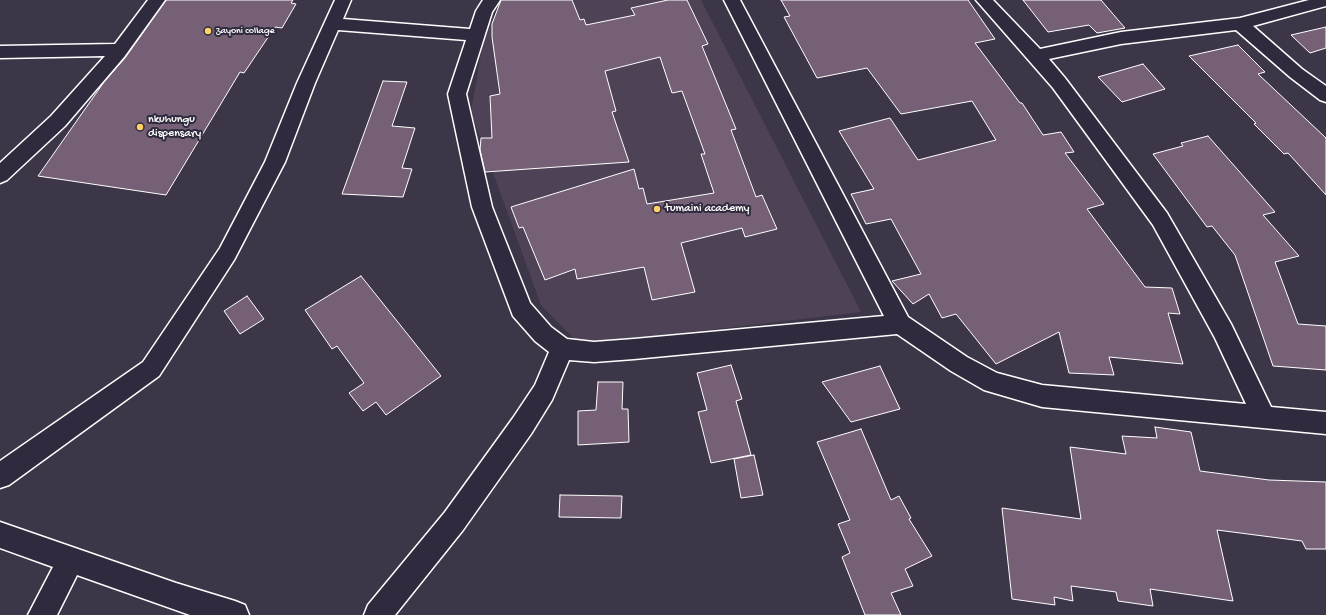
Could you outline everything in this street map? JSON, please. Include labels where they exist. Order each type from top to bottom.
[{"type":"street","points":[[0,175],[58,121],[120,50],[157,0]]},
{"type":"street","points":[[0,476],[151,369],[227,254],[272,169],[343,0]]},
{"type":"street","points":[[492,0],[484,11],[457,94],[482,207],[521,309],[543,334],[562,349],[594,352],[900,324]]},
{"type":"street","points":[[732,0],[900,324],[959,364],[992,382],[1042,396],[1326,423]]},
{"type":"street","points":[[984,0],[1059,83],[1160,219],[1223,331],[1264,417]]},
{"type":"street","points":[[1036,56],[1121,38],[1240,24],[1326,2]]},
{"type":"street","points":[[332,24],[476,35]]},
{"type":"street","points":[[1240,24],[1296,73],[1326,95]]},
{"type":"street","points":[[0,52],[120,50]]},
{"type":"street","points":[[378,615],[454,521],[522,426],[544,392],[562,349]]},
{"type":"street","points":[[0,535],[176,597],[235,615]]},
{"type":"street","points":[[42,615],[72,560]]},
{"type":"shaded area","name":"tumaini academy","points":[[522,0],[701,0],[861,312],[580,345],[541,305],[471,112],[486,25]]},
{"type":"building","name":"nkuhungu dispensary","points":[[166,0],[293,0],[291,3],[296,4],[282,28],[275,27],[244,73],[240,72],[166,195],[38,176],[104,82],[125,58]]},
{"type":"building","points":[[501,0],[572,0],[580,20],[584,19],[586,25],[635,15],[631,8],[668,0],[687,0],[708,44],[702,46],[736,129],[731,130],[756,197],[762,195],[777,229],[745,237],[742,228],[681,243],[695,292],[652,300],[644,267],[577,279],[575,269],[545,280],[523,227],[519,228],[511,207],[634,169],[639,189],[643,188],[647,204],[714,193],[701,154],[705,154],[682,91],[672,93],[660,57],[605,71],[616,111],[612,112],[629,162],[485,172],[480,150],[481,138],[492,138],[490,96],[500,94],[492,37],[492,24]]},
{"type":"building","points":[[781,0],[968,0],[995,39],[975,43],[1020,103],[1022,103],[1043,135],[1061,132],[1074,152],[1065,153],[1104,204],[1087,209],[1145,287],[1172,288],[1180,314],[1168,313],[1183,364],[1109,357],[1114,375],[1069,373],[1059,332],[996,364],[956,314],[942,318],[929,294],[913,304],[892,281],[921,274],[891,219],[866,224],[851,194],[874,189],[839,131],[890,118],[918,160],[996,140],[972,101],[901,114],[867,68],[817,78],[784,17],[790,16]]},
{"type":"building","points":[[1023,0],[1101,0],[1125,28],[1097,33],[1089,25],[1048,32]]},
{"type":"building","points":[[1326,27],[1326,48],[1310,53],[1291,35]]},
{"type":"building","points":[[1238,45],[1265,72],[1258,74],[1326,138],[1326,195],[1288,153],[1284,154],[1254,124],[1256,123],[1189,56]]},
{"type":"building","points":[[1143,64],[1165,89],[1122,102],[1098,77]]},
{"type":"building","points":[[383,81],[407,82],[392,126],[415,128],[402,168],[412,169],[403,197],[342,194]]},
{"type":"building","points":[[1208,136],[1275,212],[1263,215],[1299,256],[1275,262],[1298,324],[1326,326],[1326,370],[1273,366],[1235,255],[1212,226],[1207,227],[1153,154],[1183,146],[1181,143]]},
{"type":"building","points":[[361,276],[441,376],[386,415],[376,402],[363,411],[349,393],[364,383],[337,346],[332,349],[305,310]]},
{"type":"building","points":[[247,296],[264,319],[240,334],[224,311]]},
{"type":"building","points":[[731,365],[742,399],[736,401],[751,455],[711,463],[698,412],[707,410],[697,373]]},
{"type":"building","points":[[880,366],[900,409],[851,422],[822,382]]},
{"type":"building","points":[[598,382],[623,382],[622,409],[628,409],[629,442],[578,445],[578,411],[596,410]]},
{"type":"building","points":[[1155,427],[1191,432],[1200,471],[1269,480],[1326,482],[1326,549],[1306,549],[1302,541],[1217,530],[1233,601],[1150,589],[1153,606],[1118,601],[1116,592],[1071,586],[1073,601],[1054,597],[1055,605],[1012,599],[1002,508],[1081,519],[1070,447],[1126,454],[1122,436],[1157,438]]},
{"type":"building","points":[[861,429],[891,500],[899,496],[911,518],[909,519],[932,556],[905,569],[913,586],[891,593],[901,615],[865,615],[842,557],[850,553],[838,524],[850,520],[817,442]]},
{"type":"building","points":[[754,455],[763,495],[741,498],[734,459]]},
{"type":"building","points":[[560,495],[622,496],[621,518],[559,517]]},
{"type":"place","name":"zayoni collage","points":[[208,31]]},
{"type":"place","name":"nkuhungu dispensary","points":[[140,127]]},
{"type":"place","name":"tumaini academy","points":[[657,209]]}]
